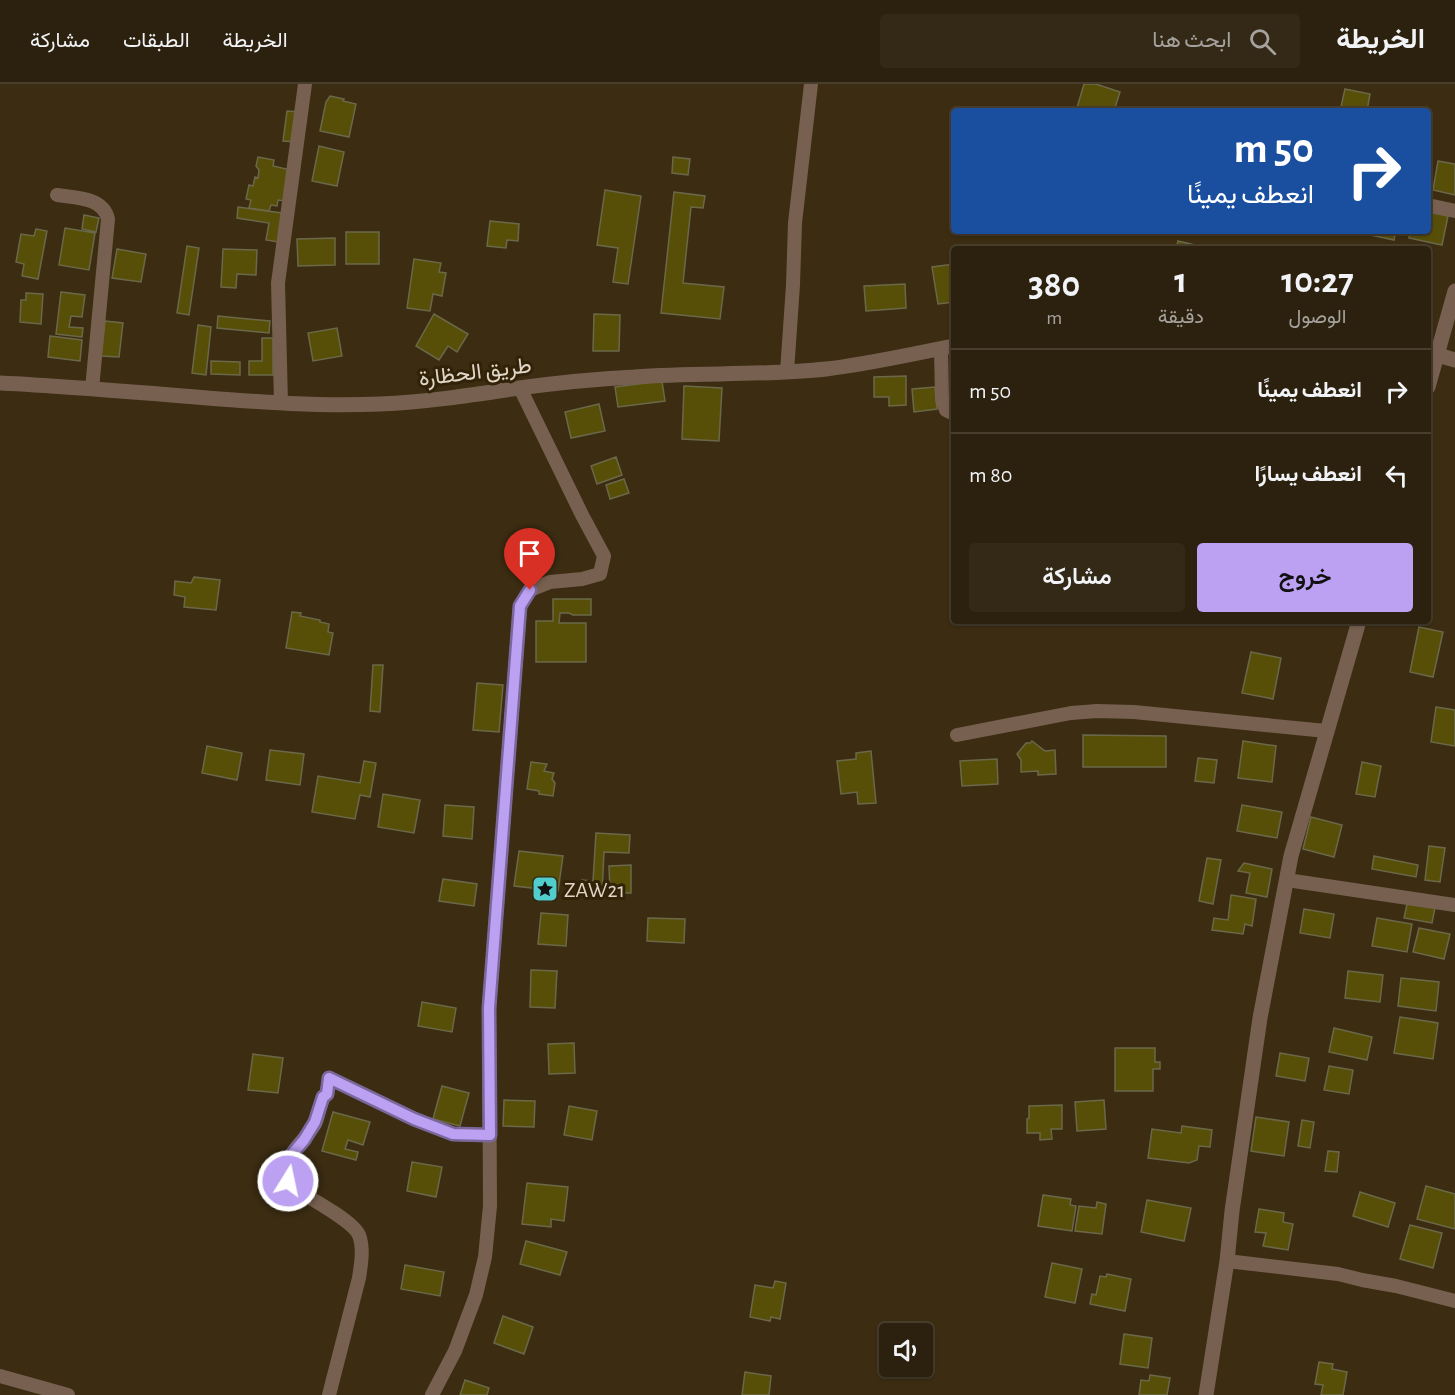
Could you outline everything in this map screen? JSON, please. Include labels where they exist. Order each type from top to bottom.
[{"type":"street","points":[[281,403],[278,283],[305,84]]},
{"type":"street","points":[[787,372],[795,223],[811,84]]},
{"type":"street","points":[[57,195],[93,201],[99,204],[108,219],[92,389]]},
{"type":"street","points":[[1431,206],[1455,211]]},
{"type":"street","points":[[1455,291],[1433,356],[1455,360]]},
{"type":"street","points":[[947,347],[942,399],[946,410],[951,412]]},
{"type":"street","name":"طريق الحظارة","points":[[0,383],[281,403],[377,404],[425,402],[520,388],[634,377],[787,372],[865,364],[947,347]]},
{"type":"street","points":[[432,1395],[455,1350],[476,1295],[485,1257],[489,1206],[489,1008],[520,606],[530,590],[550,582],[582,579],[600,574],[604,556],[520,388]]},
{"type":"street","points":[[1206,1395],[1260,1018],[1291,856],[1358,624]]},
{"type":"street","points":[[957,735],[1071,713],[1097,711],[1134,712],[1326,731]]},
{"type":"street","points":[[1287,880],[1455,905]]},
{"type":"street","points":[[329,1395],[359,1278],[360,1237],[346,1221],[293,1188],[288,1181],[286,1170],[288,1159],[315,1122],[323,1097],[327,1094],[329,1078],[414,1119],[453,1134],[490,1135]]},
{"type":"street","points":[[1227,1261],[1338,1274],[1455,1301]]},
{"type":"street","points":[[0,1376],[68,1395]]},
{"type":"building","points":[[1084,84],[1096,84],[1120,92],[1115,108],[1077,108]]},
{"type":"building","points":[[1345,89],[1370,94],[1368,108],[1341,108]]},
{"type":"building","points":[[330,96],[356,104],[349,137],[320,131],[326,102]]},
{"type":"building","points":[[287,111],[300,112],[296,142],[283,141]]},
{"type":"building","points":[[319,146],[344,152],[337,186],[312,181]]},
{"type":"building","points":[[258,157],[274,160],[273,166],[291,170],[285,201],[278,200],[277,206],[271,205],[269,211],[249,208],[251,200],[246,199],[249,185],[253,186],[255,177],[258,178],[259,170],[256,166]]},
{"type":"building","points":[[673,157],[690,159],[688,175],[672,173]]},
{"type":"building","points":[[1438,161],[1455,164],[1455,195],[1433,190]]},
{"type":"building","points":[[605,190],[641,196],[628,284],[613,282],[618,248],[597,245]]},
{"type":"building","points":[[674,192],[705,196],[703,208],[691,207],[683,283],[724,287],[720,319],[661,313]]},
{"type":"building","points":[[238,207],[282,213],[278,242],[266,240],[269,223],[237,218]]},
{"type":"building","points":[[1431,213],[1448,216],[1442,245],[1409,238],[1410,234],[1431,234]]},
{"type":"building","points":[[84,215],[99,218],[96,232],[82,229]]},
{"type":"building","points":[[490,221],[519,224],[518,241],[507,240],[506,248],[487,246]]},
{"type":"building","points":[[65,228],[95,233],[89,270],[59,265]]},
{"type":"building","points":[[36,229],[47,231],[38,279],[22,276],[24,264],[16,262],[21,234],[34,236]]},
{"type":"building","points":[[346,232],[379,232],[379,264],[346,264]]},
{"type":"building","points":[[1366,234],[1395,234],[1394,240]]},
{"type":"building","points":[[335,238],[335,265],[298,266],[297,239]]},
{"type":"building","points":[[1178,241],[1199,246],[1177,246]]},
{"type":"building","points":[[187,246],[199,248],[189,315],[177,313]]},
{"type":"building","points":[[117,249],[146,254],[141,282],[112,278]]},
{"type":"building","points":[[223,249],[257,250],[256,275],[237,274],[236,288],[221,287]]},
{"type":"building","points":[[414,259],[441,263],[439,272],[446,273],[442,296],[433,294],[430,311],[407,308]]},
{"type":"building","points":[[951,264],[951,302],[938,304],[932,267]]},
{"type":"building","points":[[905,284],[906,308],[866,311],[864,286]]},
{"type":"building","points":[[61,292],[85,295],[82,317],[71,316],[69,327],[83,328],[82,337],[56,334]]},
{"type":"building","points":[[26,293],[43,294],[41,324],[20,322],[21,300],[26,300]]},
{"type":"building","points":[[434,314],[468,334],[457,352],[448,346],[439,360],[416,346]]},
{"type":"building","points":[[594,314],[620,315],[619,351],[593,351]]},
{"type":"building","points":[[218,316],[270,321],[269,333],[217,328]]},
{"type":"building","points":[[105,321],[123,323],[119,357],[101,356]]},
{"type":"building","points":[[198,325],[211,327],[206,375],[192,373]]},
{"type":"building","points":[[337,328],[342,356],[313,361],[308,333]]},
{"type":"building","points":[[50,336],[82,340],[80,361],[48,357]]},
{"type":"building","points":[[262,338],[273,338],[273,375],[249,375],[249,361],[262,361]]},
{"type":"building","points":[[211,361],[240,362],[240,375],[211,374]]},
{"type":"building","points":[[906,376],[906,405],[889,406],[889,397],[874,397],[874,377]]},
{"type":"building","points":[[662,381],[665,401],[618,407],[615,387]]},
{"type":"building","points":[[684,386],[722,388],[719,441],[682,439]]},
{"type":"building","points":[[935,387],[937,409],[914,412],[912,389]]},
{"type":"building","points":[[599,404],[605,431],[571,438],[565,412]]},
{"type":"building","points":[[616,457],[622,475],[597,484],[591,466]]},
{"type":"building","points":[[624,479],[629,493],[610,499],[606,485]]},
{"type":"building","points":[[194,577],[220,580],[216,610],[184,607],[185,597],[174,595],[175,581],[191,583]]},
{"type":"building","points":[[553,599],[591,599],[591,615],[560,613],[559,623],[586,623],[586,662],[536,662],[536,621],[553,621]]},
{"type":"building","points":[[292,612],[301,613],[300,616],[329,624],[328,632],[333,633],[329,655],[286,648]]},
{"type":"building","points":[[1419,627],[1443,632],[1433,677],[1410,672]]},
{"type":"building","points":[[1251,652],[1281,658],[1273,699],[1242,693]]},
{"type":"building","points":[[373,665],[383,665],[380,712],[370,711]]},
{"type":"building","points":[[477,683],[503,685],[499,732],[473,730]]},
{"type":"building","points":[[1436,707],[1455,710],[1455,746],[1431,742]]},
{"type":"building","points":[[1083,735],[1166,736],[1166,767],[1083,767]]},
{"type":"building","points":[[1032,741],[1045,751],[1055,750],[1056,774],[1038,775],[1038,771],[1021,772],[1021,760],[1017,754],[1026,743]]},
{"type":"building","points":[[1243,741],[1276,746],[1272,782],[1238,778]]},
{"type":"building","points":[[207,746],[242,753],[237,780],[202,773]]},
{"type":"building","points":[[270,750],[304,754],[300,785],[266,780]]},
{"type":"building","points":[[871,751],[876,803],[858,804],[857,792],[841,794],[837,761],[856,759],[856,753]]},
{"type":"building","points":[[1198,758],[1217,760],[1214,783],[1195,781]]},
{"type":"building","points":[[997,759],[998,784],[962,786],[960,761]]},
{"type":"building","points":[[364,761],[376,763],[370,797],[360,795],[355,819],[312,812],[318,776],[360,783]]},
{"type":"building","points":[[531,762],[547,764],[544,771],[554,773],[553,796],[527,789]]},
{"type":"building","points":[[1362,762],[1381,766],[1375,797],[1356,794]]},
{"type":"building","points":[[383,794],[420,800],[414,833],[378,827]]},
{"type":"building","points":[[445,805],[474,807],[472,839],[443,836]]},
{"type":"building","points":[[1242,805],[1282,812],[1277,838],[1237,831]]},
{"type":"building","points":[[1311,817],[1342,825],[1334,857],[1303,849]]},
{"type":"building","points":[[596,833],[630,835],[629,853],[604,852],[602,894],[581,893],[582,880],[593,881]]},
{"type":"building","points":[[1429,846],[1445,848],[1440,882],[1425,880]]},
{"type":"building","points":[[519,851],[563,856],[558,891],[514,886]]},
{"type":"building","points":[[1374,856],[1418,865],[1416,877],[1372,869]]},
{"type":"building","points":[[1207,858],[1221,860],[1213,904],[1199,901]]},
{"type":"building","points":[[1244,863],[1272,869],[1267,897],[1246,893],[1250,873],[1238,871]]},
{"type":"building","points":[[631,865],[631,893],[610,893],[609,866]]},
{"type":"building","points":[[443,879],[477,884],[474,906],[439,901]]},
{"type":"building","points":[[1231,895],[1256,899],[1252,926],[1245,924],[1243,934],[1212,930],[1214,918],[1228,920]]},
{"type":"building","points":[[1407,904],[1435,908],[1432,923],[1404,918]]},
{"type":"building","points":[[1304,909],[1334,914],[1330,938],[1300,933]]},
{"type":"building","points":[[541,913],[568,915],[566,946],[538,944]]},
{"type":"building","points":[[648,918],[685,919],[684,943],[647,941]]},
{"type":"building","points":[[1377,918],[1412,924],[1407,952],[1372,946]]},
{"type":"building","points":[[1419,928],[1450,934],[1444,959],[1413,952]]},
{"type":"building","points":[[531,970],[557,971],[555,1008],[530,1007]]},
{"type":"building","points":[[1348,971],[1383,975],[1380,1002],[1345,998]]},
{"type":"building","points":[[1401,978],[1439,982],[1436,1011],[1398,1006]]},
{"type":"building","points":[[422,1002],[456,1008],[452,1032],[418,1026]]},
{"type":"building","points":[[1400,1017],[1438,1023],[1433,1059],[1394,1053]]},
{"type":"building","points":[[1334,1028],[1372,1037],[1367,1060],[1329,1052]]},
{"type":"building","points":[[574,1043],[575,1073],[549,1074],[548,1044]]},
{"type":"building","points":[[1115,1048],[1155,1048],[1155,1062],[1160,1062],[1160,1069],[1153,1069],[1153,1091],[1115,1091]]},
{"type":"building","points":[[1280,1053],[1309,1058],[1305,1081],[1276,1076]]},
{"type":"building","points":[[253,1054],[283,1058],[278,1093],[248,1090]]},
{"type":"building","points":[[1329,1066],[1353,1070],[1349,1094],[1324,1090]]},
{"type":"building","points":[[442,1086],[469,1093],[460,1126],[433,1119]]},
{"type":"building","points":[[504,1100],[535,1101],[534,1127],[503,1126]]},
{"type":"building","points":[[1104,1100],[1106,1129],[1077,1131],[1075,1102]]},
{"type":"building","points":[[1062,1105],[1062,1129],[1051,1129],[1052,1139],[1040,1140],[1040,1133],[1027,1133],[1029,1106]]},
{"type":"building","points":[[569,1106],[597,1111],[592,1140],[564,1135]]},
{"type":"building","points":[[333,1112],[370,1122],[363,1145],[348,1140],[345,1149],[358,1152],[356,1160],[322,1151]]},
{"type":"building","points":[[1256,1117],[1289,1122],[1284,1156],[1251,1151]]},
{"type":"building","points":[[1302,1120],[1314,1122],[1310,1148],[1298,1146]]},
{"type":"building","points":[[1182,1126],[1212,1130],[1210,1147],[1199,1146],[1197,1160],[1189,1163],[1148,1158],[1152,1129],[1181,1133]]},
{"type":"building","points":[[1328,1151],[1339,1152],[1337,1172],[1325,1171]]},
{"type":"building","points":[[412,1162],[442,1167],[436,1197],[407,1191]]},
{"type":"building","points":[[527,1183],[568,1187],[564,1221],[551,1219],[551,1227],[522,1224]]},
{"type":"building","points":[[1426,1186],[1455,1194],[1455,1229],[1417,1219]]},
{"type":"building","points":[[1360,1192],[1395,1203],[1388,1227],[1353,1216]]},
{"type":"building","points":[[1043,1195],[1071,1199],[1070,1205],[1076,1206],[1072,1231],[1038,1226]]},
{"type":"building","points":[[1147,1200],[1191,1208],[1184,1241],[1141,1232]]},
{"type":"building","points":[[1097,1202],[1106,1204],[1102,1234],[1075,1231],[1079,1206],[1096,1208]]},
{"type":"building","points":[[1259,1209],[1284,1213],[1283,1222],[1293,1224],[1288,1250],[1263,1246],[1266,1233],[1255,1232]]},
{"type":"building","points":[[1410,1225],[1442,1233],[1433,1268],[1400,1259]]},
{"type":"building","points":[[526,1241],[567,1252],[560,1275],[520,1264]]},
{"type":"building","points":[[1052,1263],[1082,1269],[1075,1303],[1045,1297]]},
{"type":"building","points":[[405,1265],[444,1272],[440,1296],[401,1289]]},
{"type":"building","points":[[1107,1274],[1131,1279],[1125,1311],[1090,1304],[1092,1294],[1096,1295],[1100,1276],[1106,1277]]},
{"type":"building","points":[[775,1281],[786,1283],[780,1319],[771,1317],[770,1321],[750,1317],[755,1285],[773,1288]]},
{"type":"building","points":[[503,1316],[533,1327],[524,1354],[494,1343]]},
{"type":"building","points":[[1124,1334],[1152,1338],[1148,1368],[1120,1364]]},
{"type":"building","points":[[1319,1362],[1333,1364],[1332,1369],[1347,1372],[1343,1395],[1321,1395],[1323,1385],[1315,1384]]},
{"type":"building","points":[[745,1372],[771,1376],[769,1395],[742,1395]]},
{"type":"building","points":[[1150,1375],[1170,1378],[1167,1395],[1139,1395],[1141,1380],[1149,1381]]},
{"type":"building","points":[[465,1380],[489,1388],[487,1395],[460,1395]]},
{"type":"place","name":"ZAW21","points":[[545,889]]},
{"type":"route","points":[[288,1181],[286,1170],[288,1159],[315,1122],[323,1097],[327,1094],[329,1078],[414,1119],[453,1134],[490,1135],[489,1008],[520,606],[530,590]]}]
